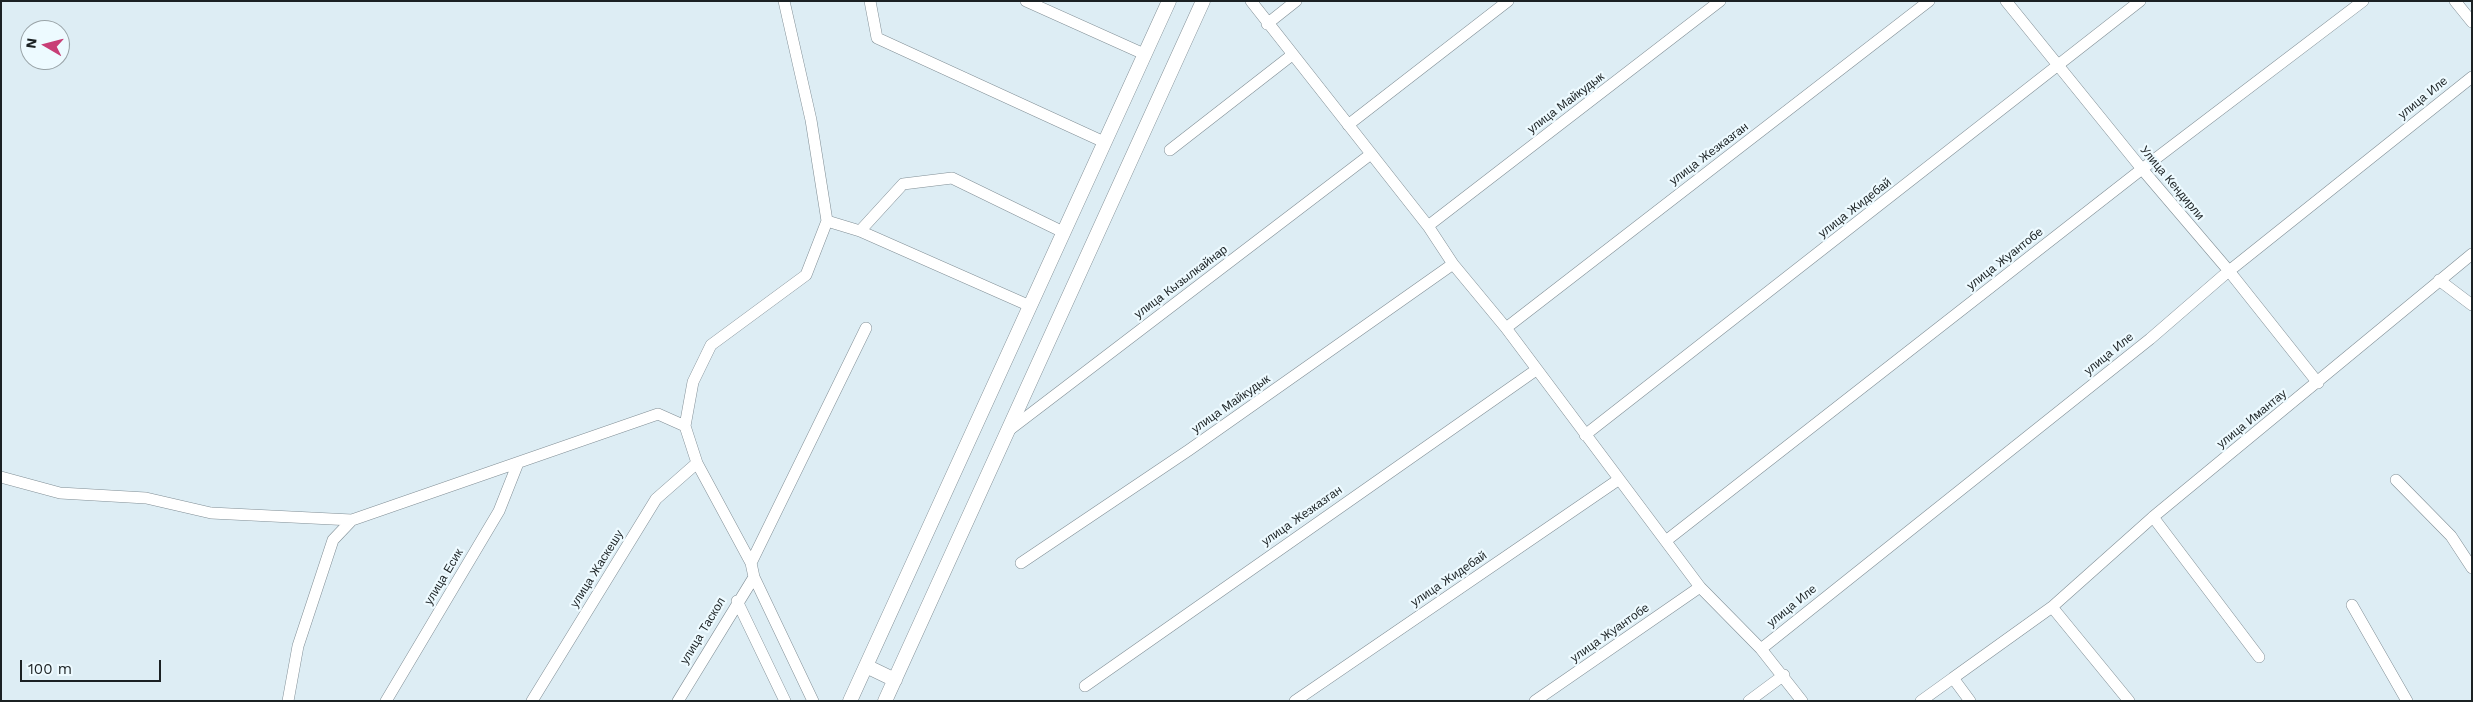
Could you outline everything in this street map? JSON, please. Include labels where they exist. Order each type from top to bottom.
[{"type":"main road","points":[[850,701],[1169,1]]},
{"type":"main road","points":[[885,701],[1203,1]]},
{"type":"main road","points":[[866,666],[895,680]]},
{"type":"street","points":[[784,1],[811,120],[827,221],[806,275],[711,345],[694,382],[685,426],[697,463],[751,563],[754,577],[813,701]]},
{"type":"street","points":[[870,1],[877,38],[1104,142]]},
{"type":"street","points":[[1026,1],[1144,54]]},
{"type":"street","points":[[1251,1],[1428,226],[1454,264],[1506,328],[1618,480],[1667,540],[1700,587],[1761,649],[1784,675],[1802,701]]},
{"type":"street","points":[[1268,24],[1296,1]]},
{"type":"street","points":[[1348,126],[1508,1]]},
{"type":"street","name":"улица Майкудык","points":[[1428,226],[1720,1]]},
{"type":"street","name":"улица Жезказган","points":[[1506,328],[1929,1]]},
{"type":"street","name":"Улица Кендирли","points":[[2006,1],[2142,169],[2229,271],[2318,383]]},
{"type":"street","name":"улица Жидебай","points":[[1585,435],[2140,1]]},
{"type":"street","name":"улица Жуантобе","points":[[1667,540],[2142,169],[2363,1]]},
{"type":"street","points":[[2456,1],[2472,22]]},
{"type":"street","points":[[1170,150],[1292,54]]},
{"type":"street","name":"улица Иле","points":[[1761,649],[2150,339],[2229,271],[2472,77]]},
{"type":"street","name":"улица Кызылкайнар","points":[[1008,431],[1371,154]]},
{"type":"street","points":[[860,231],[903,184],[952,178],[1064,232]]},
{"type":"street","points":[[827,221],[860,231],[1030,306]]},
{"type":"street","name":"улица Имантау","points":[[1921,701],[2052,607],[2153,517],[2318,383],[2472,254]]},
{"type":"street","name":"улица Майкудык","points":[[1021,563],[1189,450],[1454,264]]},
{"type":"street","points":[[2439,280],[2472,305]]},
{"type":"street","points":[[751,563],[866,328]]},
{"type":"street","name":"улица Жезказган","points":[[1085,686],[1536,370]]},
{"type":"street","points":[[1,477],[60,493],[146,498],[211,513],[352,520],[658,414],[685,426]]},
{"type":"street","name":"улица Есик","points":[[386,701],[499,511],[518,463]]},
{"type":"street","name":"улица Жаскешу","points":[[532,701],[656,499],[697,463]]},
{"type":"street","name":"улица Жидебай","points":[[1295,701],[1618,480]]},
{"type":"street","points":[[2396,480],[2451,536],[2472,568]]},
{"type":"street","points":[[2153,517],[2259,657]]},
{"type":"street","points":[[288,701],[298,646],[333,540],[352,520]]},
{"type":"street","name":"улица Таскол","points":[[678,701],[737,600],[754,577]]},
{"type":"street","name":"улица Жуантобе","points":[[1535,701],[1700,587]]},
{"type":"street","points":[[737,600],[786,701]]},
{"type":"street","points":[[2352,606],[2406,701]]},
{"type":"street","points":[[2052,607],[2129,701]]},
{"type":"street","points":[[1749,701],[1784,675]]},
{"type":"street","points":[[1953,678],[1970,701]]}]
